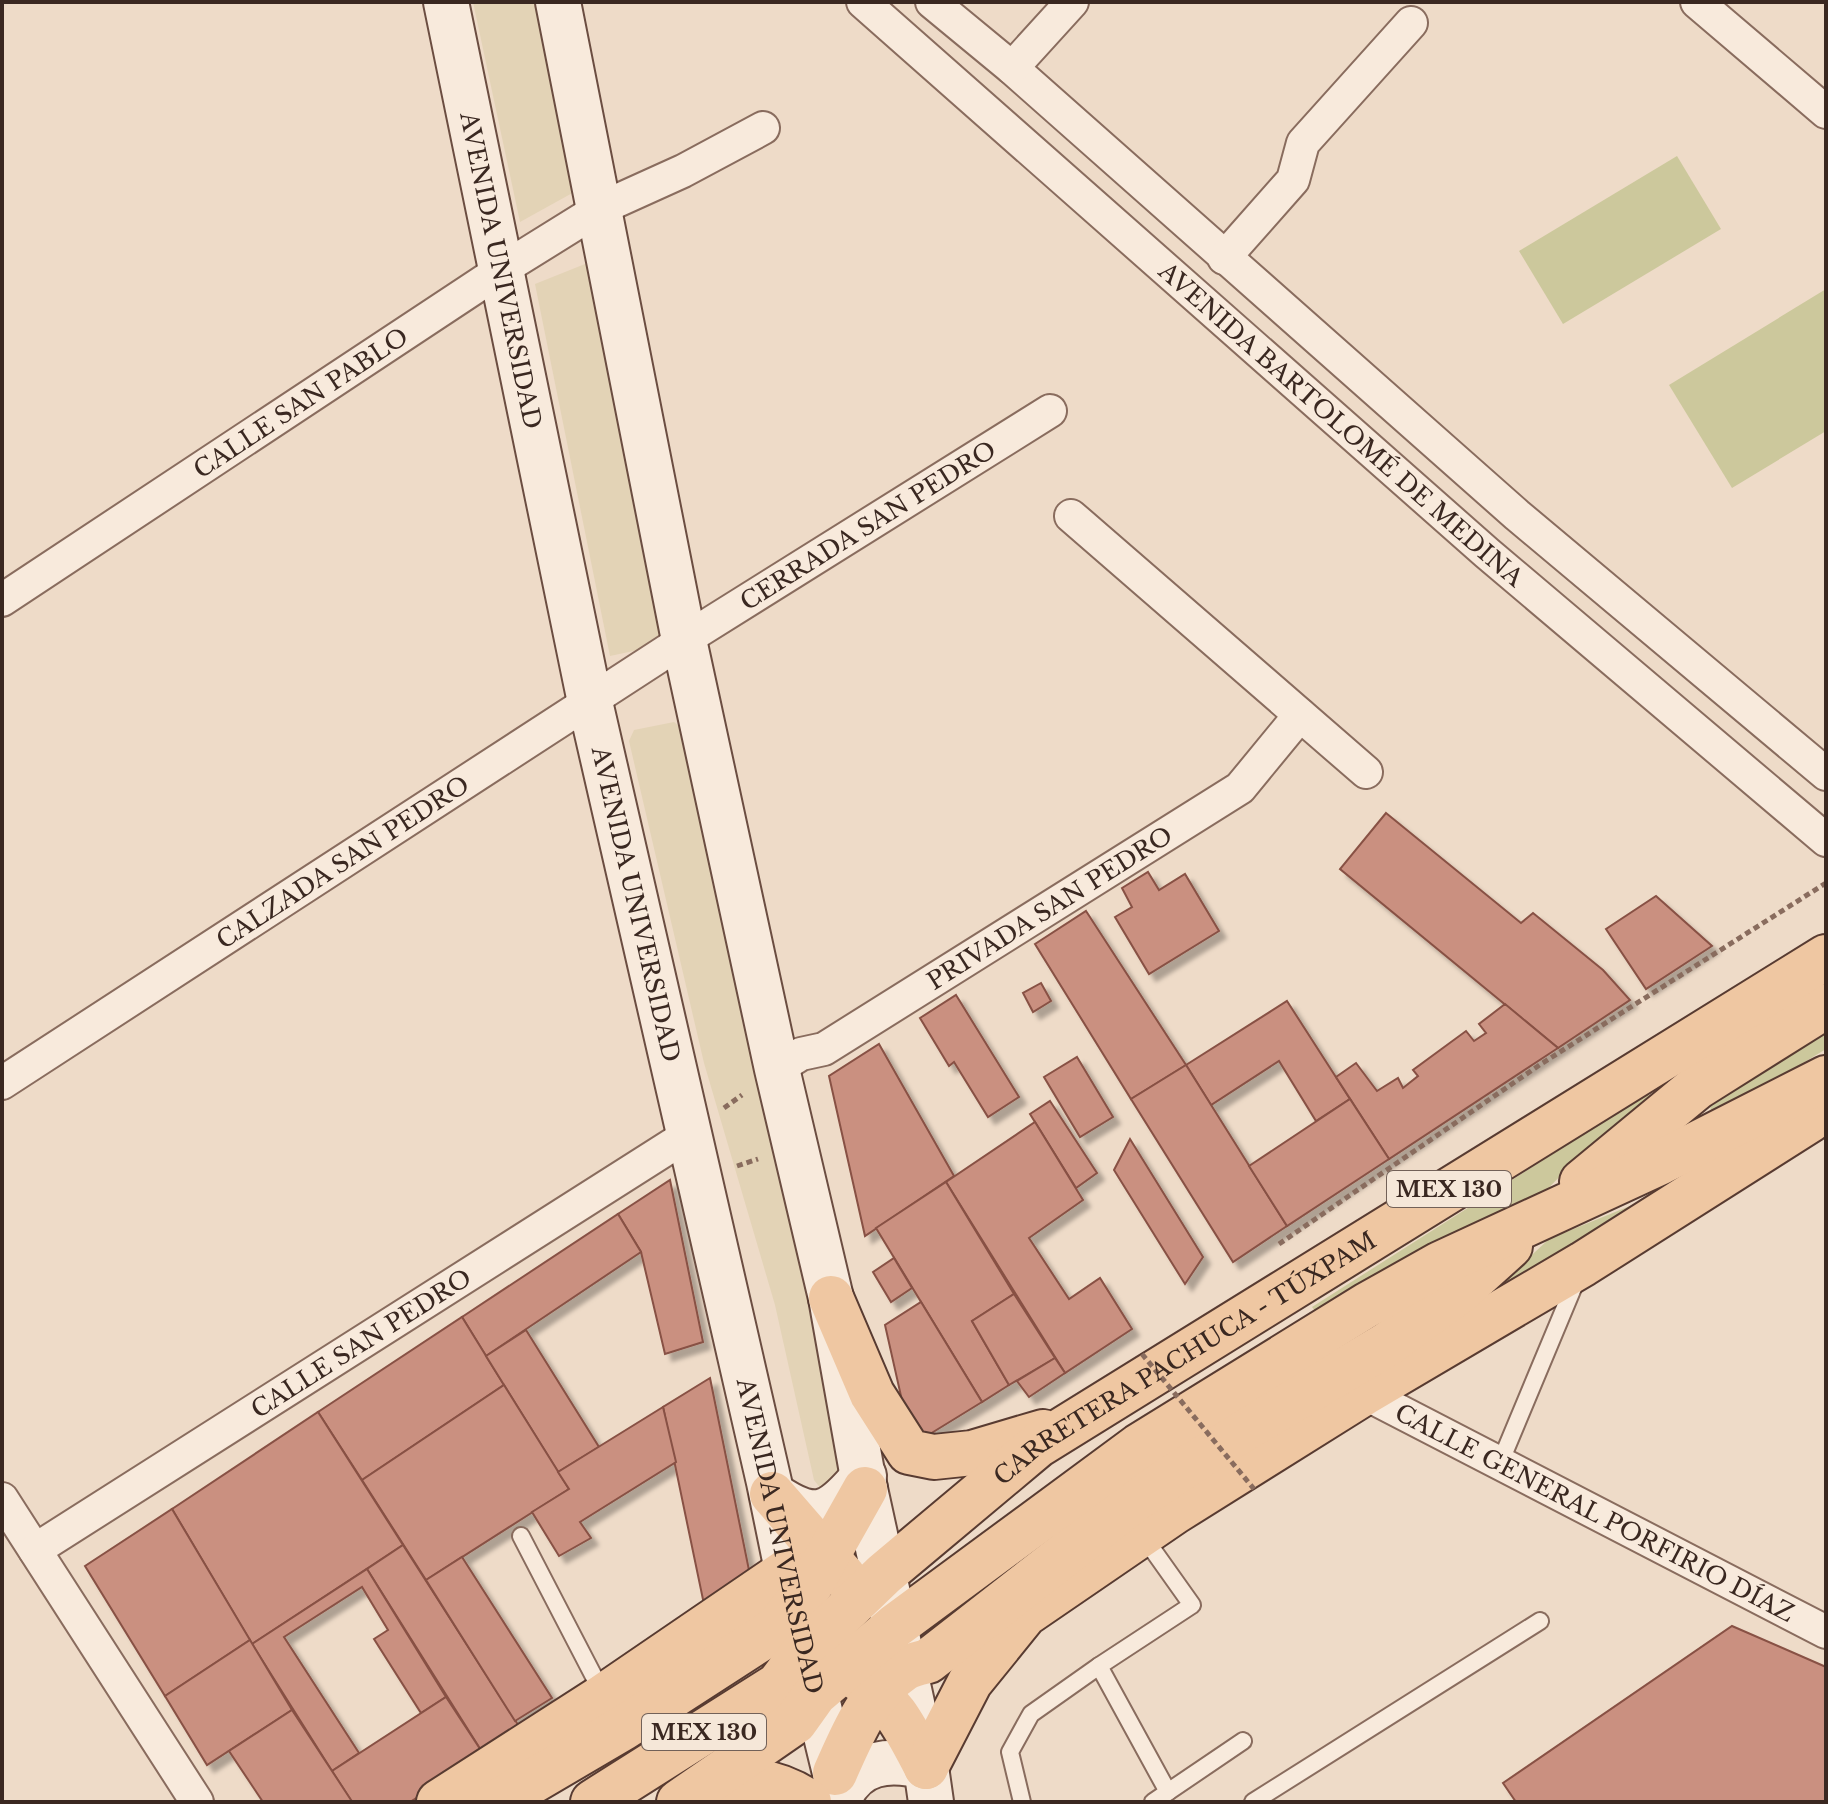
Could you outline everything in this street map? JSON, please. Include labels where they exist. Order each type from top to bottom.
[{"type":"main road","name":"AVENIDA UNIVERSIDAD","points":[[446,2],[590,702],[772,1494]]},
{"type":"main road","points":[[558,2],[684,640],[777,1069],[831,1298],[864,1482],[874,1585],[895,1626],[892,1680],[898,1714],[929,1784]]},
{"type":"main road","name":"CARRETERA PACHUCA - TÚXPAM","points":[[874,1585],[1038,1445],[1826,957]]},
{"type":"main road","points":[[831,1794],[861,1717],[892,1680],[928,1661],[1136,1499],[1209,1450],[1386,1345],[1459,1292],[1630,1140],[1697,1087],[1826,1006]]},
{"type":"main road","name":"CARRETERA PACHUCA - TÚXPAM","points":[[895,1626],[1151,1438],[1367,1305],[1440,1264],[1661,1162],[1826,1078]]},
{"type":"main road","points":[[929,1784],[970,1682],[1025,1614],[1142,1534],[1364,1393],[1583,1264],[1810,1120],[1826,1105]]},
{"type":"main road","points":[[831,1298],[872,1394],[909,1452],[934,1457],[972,1453],[1072,1423]]},
{"type":"main road","points":[[772,1494],[796,1511],[814,1514],[832,1507],[864,1482]]},
{"type":"main road","points":[[439,1802],[776,1629],[802,1578],[864,1482]]},
{"type":"main road","points":[[772,1494],[802,1578]]},
{"type":"main road","name":"AVENIDA UNIVERSIDAD","points":[[802,1578],[804,1651]]},
{"type":"main road","points":[[802,1578],[874,1585]]},
{"type":"main road","name":"MEX 130","points":[[593,1802],[778,1685],[804,1651],[874,1585]]},
{"type":"main road","name":"MEX 130","points":[[690,1795],[795,1722],[830,1681],[895,1626]]},
{"type":"main road","points":[[804,1651],[830,1681],[892,1680]]},
{"type":"main road","name":"AVENIDA UNIVERSIDAD","points":[[830,1681],[831,1794]]},
{"type":"main road","points":[[497,1802],[614,1712]]},
{"type":"main road","points":[[690,1795],[737,1780],[831,1794],[883,1761],[905,1762],[929,1784]]},
{"type":"street","name":"AVENIDA BARTOLOMÉ DE MEDINA","points":[[863,2],[1487,553],[1826,840]]},
{"type":"street","name":"AVENIDA BARTOLOMÉ DE MEDINA","points":[[932,2],[1012,68],[1517,515],[1826,774]]},
{"type":"street","points":[[1012,68],[1072,2]]},
{"type":"street","points":[[1697,2],[1826,112]]},
{"type":"street","points":[[1224,258],[1293,180],[1303,143],[1411,23]]},
{"type":"street","name":"CALLE SAN PABLO","points":[[2,600],[501,270],[599,209],[683,171],[763,128]]},
{"type":"street","name":"CERRADA SAN PEDRO","points":[[684,640],[1050,411]]},
{"type":"street","points":[[1487,553],[1517,515]]},
{"type":"street","points":[[1071,516],[1366,772]]},
{"type":"street","name":"CALZADA SAN PEDRO","points":[[2,1083],[684,640]]},
{"type":"street","name":"PRIVADA SAN PEDRO","points":[[777,1069],[801,1054],[824,1049],[1240,788],[1300,715]]},
{"type":"street","name":"CALLE SAN PEDRO","points":[[35,1550],[688,1135]]},
{"type":"street","name":"CALLE GENERAL PORFIRIO DÍAZ","points":[[1364,1393],[1826,1632]]},
{"type":"street","points":[[2,1499],[197,1802]]},
{"type":"lane","points":[[1500,1463],[1583,1264]]},
{"type":"lane","points":[[1022,1802],[1010,1752],[1031,1714],[1192,1605],[1142,1534]]},
{"type":"lane","points":[[521,1536],[614,1712]]},
{"type":"lane","points":[[1253,1802],[1540,1621]]},
{"type":"lane","points":[[1099,1666],[1168,1792]]},
{"type":"lane","points":[[1153,1802],[1243,1741]]},
{"type":"path","points":[[688,1135],[777,1069]]},
{"type":"path","points":[[698,1179],[796,1146]]},
{"type":"path","points":[[1142,1354],[1254,1489]]},
{"type":"shaded area","points":[[473,2],[538,2],[576,191],[520,222]]},
{"type":"shaded area","points":[[1677,156],[1721,229],[1563,324],[1519,251]]},
{"type":"shaded area","points":[[590,262],[666,644],[610,656],[535,284]]},
{"type":"shaded area","points":[[1826,289],[1826,431],[1732,488],[1669,385]]},
{"type":"shaded area","points":[[674,722],[684,730],[847,1455],[848,1483],[821,1489],[814,1480],[775,1305],[704,1063],[629,741],[634,730]]},
{"type":"shaded area","points":[[1826,1030],[1826,1049],[1724,1111],[1711,1111],[1710,1105],[1715,1099]]},
{"type":"shaded area","points":[[1647,1094],[1653,1097],[1565,1171],[1536,1201],[1316,1312],[1312,1307]]},
{"type":"shaded area","points":[[1669,1190],[1473,1310],[1549,1239]]},
{"type":"building","points":[[1386,813],[1521,923],[1533,913],[1603,970],[1630,1000],[1558,1048],[1340,869]]},
{"type":"building","points":[[1148,872],[1159,890],[1185,874],[1219,931],[1149,974],[1115,917],[1132,907],[1122,888]]},
{"type":"building","points":[[1656,896],[1712,946],[1646,989],[1606,929]]},
{"type":"building","points":[[1086,911],[1186,1065],[1131,1099],[1035,944]]},
{"type":"building","points":[[1041,983],[1051,1001],[1033,1012],[1023,993]]},
{"type":"building","points":[[956,995],[1019,1097],[988,1117],[954,1062],[949,1066],[920,1018]]},
{"type":"building","points":[[1287,1001],[1350,1099],[1316,1121],[1279,1061],[1211,1105],[1186,1065]]},
{"type":"building","points":[[1505,1004],[1558,1048],[1389,1159],[1336,1077],[1356,1063],[1377,1091],[1398,1078],[1403,1088],[1418,1076],[1413,1070],[1466,1031],[1474,1041],[1486,1033],[1479,1024]]},
{"type":"building","points":[[879,1044],[954,1176],[865,1236],[829,1076]]},
{"type":"building","points":[[1077,1057],[1113,1117],[1080,1137],[1044,1077]]},
{"type":"building","points":[[1186,1065],[1287,1226],[1233,1262],[1131,1099]]},
{"type":"building","points":[[1350,1099],[1389,1159],[1287,1226],[1249,1166]]},
{"type":"building","points":[[1050,1101],[1097,1173],[1076,1188],[1030,1114]]},
{"type":"building","points":[[1035,1122],[1083,1200],[1029,1238],[1069,1299],[1100,1278],[1132,1329],[1065,1373],[946,1182]]},
{"type":"building","points":[[1130,1139],[1203,1257],[1185,1284],[1114,1170]]},
{"type":"building","points":[[670,1180],[703,1342],[665,1354],[641,1252],[618,1214]]},
{"type":"building","points":[[946,1182],[1014,1294],[972,1321],[1009,1385],[982,1402],[876,1228]]},
{"type":"building","points":[[618,1214],[641,1252],[486,1356],[462,1317]]},
{"type":"building","points":[[894,1258],[912,1288],[891,1302],[873,1272]]},
{"type":"building","points":[[1014,1294],[1055,1358],[1009,1385],[972,1321]]},
{"type":"building","points":[[921,1302],[982,1402],[912,1445],[885,1325]]},
{"type":"building","points":[[462,1317],[504,1385],[362,1480],[318,1412]]},
{"type":"building","points":[[526,1330],[599,1447],[558,1472],[486,1356]]},
{"type":"building","points":[[1055,1358],[1065,1373],[1029,1397],[1017,1381]]},
{"type":"building","points":[[710,1378],[752,1585],[706,1614],[663,1407]]},
{"type":"building","points":[[504,1385],[569,1489],[426,1580],[362,1480]]},
{"type":"building","points":[[663,1407],[676,1462],[580,1522],[591,1538],[559,1556],[532,1512],[569,1489],[558,1472]]},
{"type":"building","points":[[318,1412],[403,1545],[252,1644],[172,1509]]},
{"type":"building","points":[[172,1509],[250,1640],[165,1696],[85,1566]]},
{"type":"building","points":[[403,1545],[522,1731],[484,1755],[367,1569]]},
{"type":"building","points":[[462,1557],[552,1698],[515,1721],[426,1580]]},
{"type":"building","points":[[367,1569],[446,1697],[421,1713],[374,1639],[388,1630],[362,1587],[284,1637],[359,1753],[332,1771],[252,1644]]},
{"type":"building","points":[[1732,1626],[1826,1667],[1826,1802],[1516,1802],[1503,1783]]},
{"type":"building","points":[[250,1640],[292,1710],[207,1765],[165,1696]]},
{"type":"building","points":[[446,1697],[484,1755],[410,1802],[352,1802],[332,1771]]},
{"type":"building","points":[[292,1710],[351,1800],[348,1802],[263,1802],[229,1751]]}]
